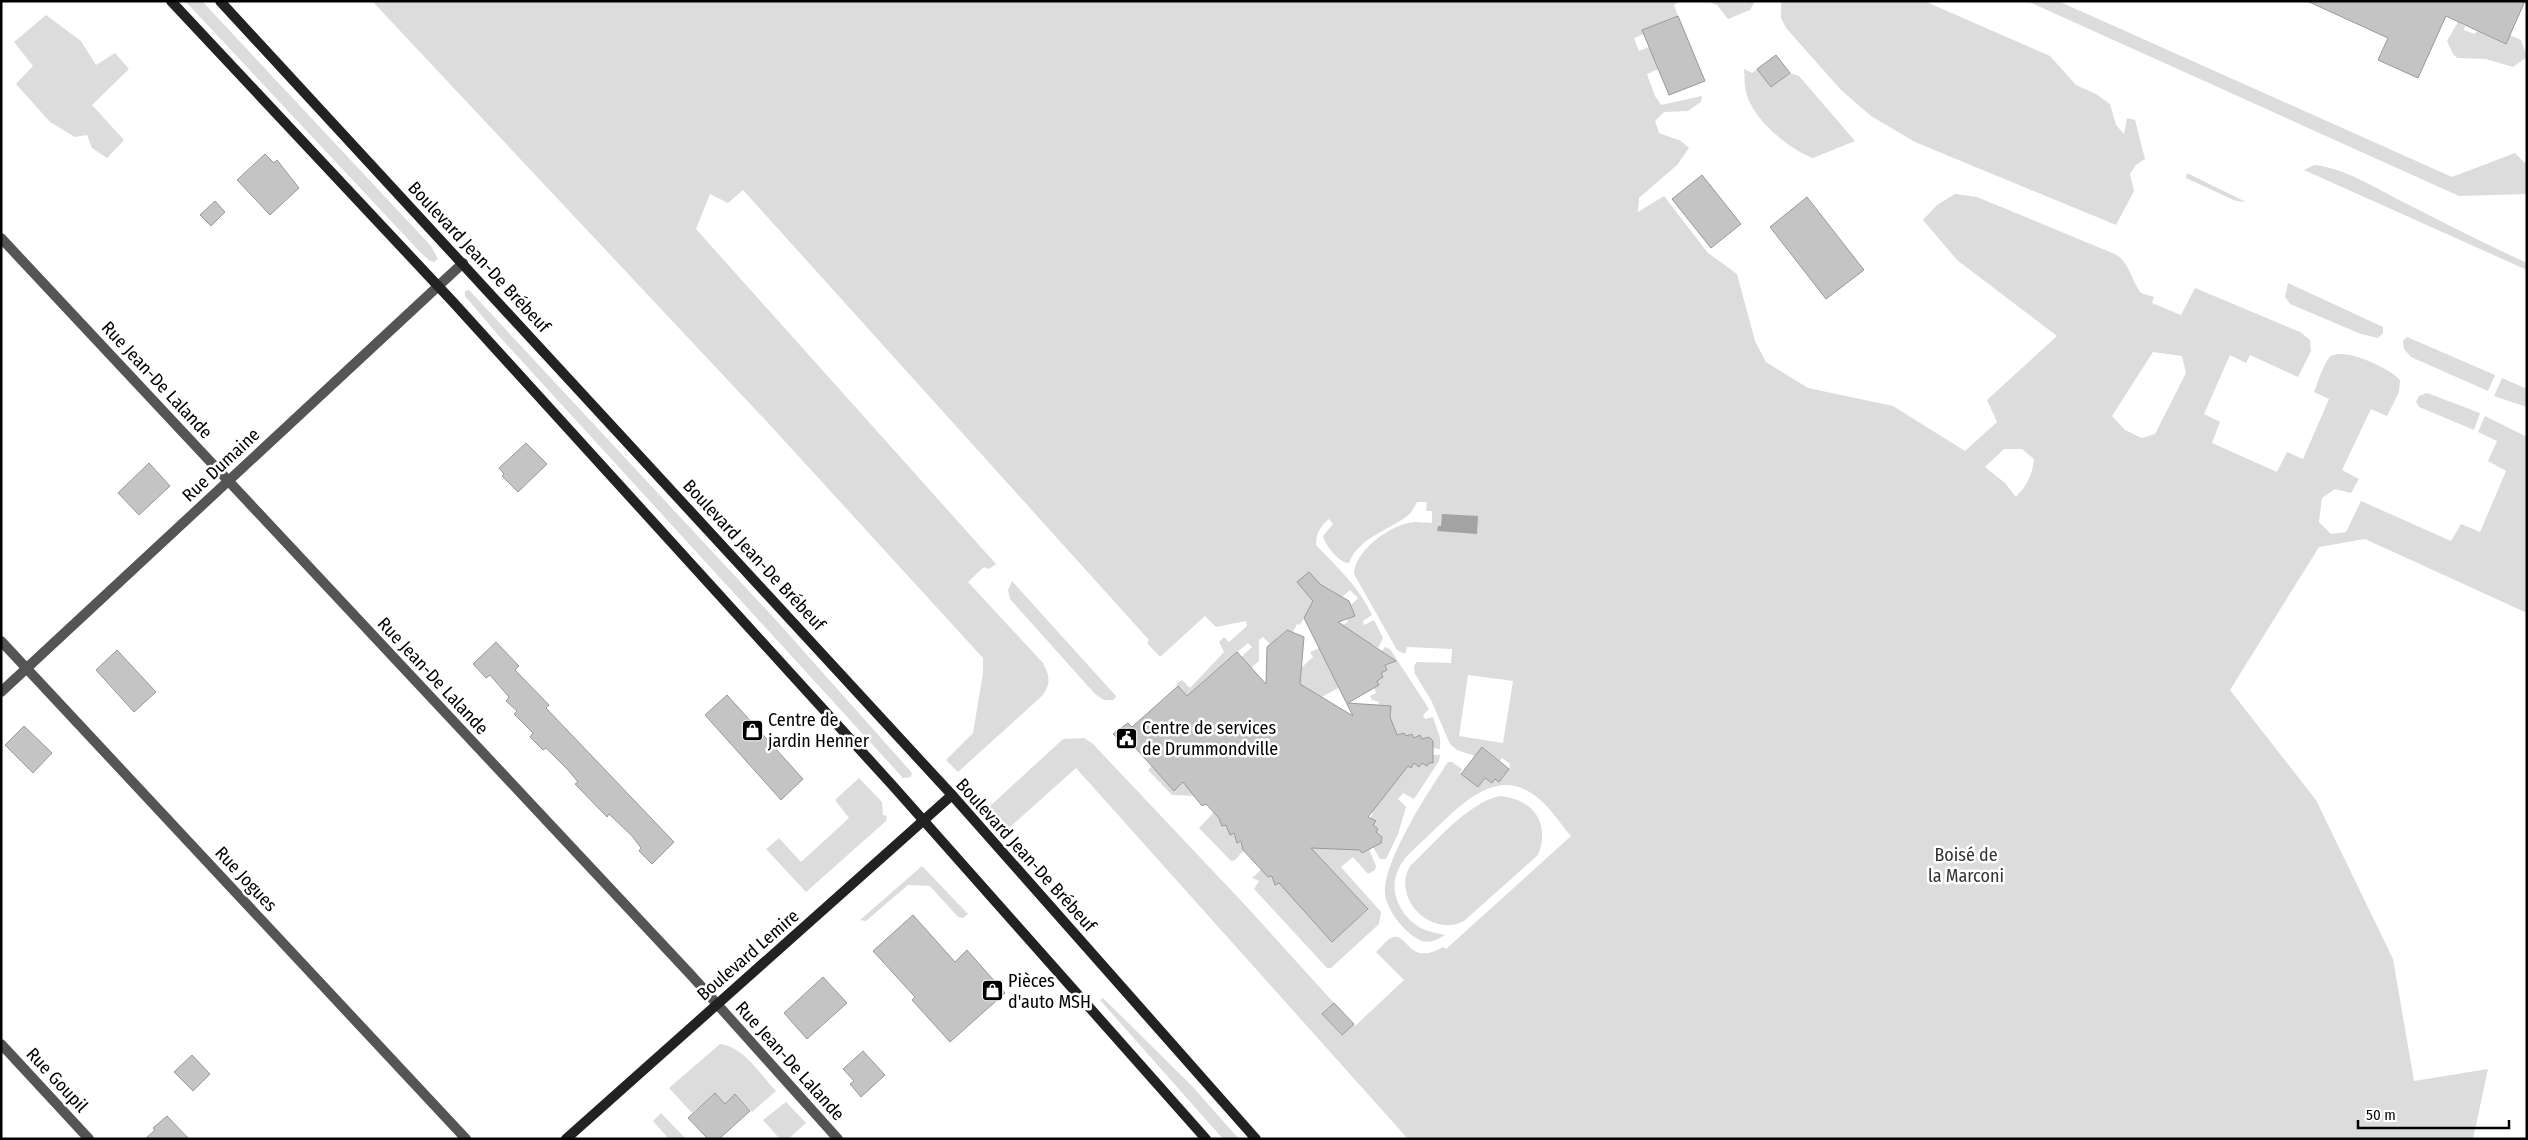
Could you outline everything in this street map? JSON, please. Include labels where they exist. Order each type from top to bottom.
[{"type":"main road","points":[[170,1],[438,285],[923,821],[1206,1139]]},
{"type":"main road","name":"Boulevard Jean-De Brébeuf","points":[[220,1],[952,795],[1256,1139]]},
{"type":"main road","name":"Boulevard Lemire","points":[[566,1139],[952,795]]},
{"type":"street","name":"Rue Jean-De Lalande","points":[[1,238],[717,1004],[838,1139]]},
{"type":"street","name":"Rue Dumaine","points":[[1,692],[463,263]]},
{"type":"street","name":"Rue Jogues","points":[[1,641],[466,1139]]},
{"type":"street","name":"Rue Goupil","points":[[1,1044],[89,1139]]},
{"type":"green space","points":[[185,1],[202,1],[431,246],[438,259],[434,262],[430,261],[421,253]]},
{"type":"green space","name":"Boisé de la Marconi","points":[[372,1],[1681,1],[1674,5],[1678,16],[1643,30],[1644,34],[1634,38],[1639,51],[1649,47],[1689,42],[1694,54],[1647,74],[1655,96],[1661,105],[1702,96],[1701,102],[1688,111],[1664,112],[1655,121],[1659,133],[1681,141],[1689,148],[1677,165],[1639,198],[1638,212],[1664,196],[1708,253],[1737,274],[1755,341],[1766,362],[1808,388],[1893,406],[1965,451],[1997,422],[1987,400],[2057,336],[1957,260],[1923,220],[1937,205],[1955,194],[1977,197],[2117,255],[2125,263],[2141,293],[2154,297],[2152,303],[2181,315],[2195,288],[2300,332],[2310,340],[2311,351],[2298,377],[2250,355],[2246,363],[2230,355],[2204,414],[2220,422],[2212,443],[2277,472],[2287,452],[2303,459],[2329,399],[2314,392],[2330,357],[2336,354],[2345,354],[2366,360],[2395,375],[2400,380],[2399,392],[2387,416],[2371,409],[2342,470],[2359,479],[2351,493],[2335,489],[2322,498],[2319,522],[2331,534],[2346,532],[2361,501],[2451,541],[2461,524],[2480,532],[2506,471],[2488,461],[2497,441],[2478,432],[2485,416],[2527,437],[2527,613],[2365,539],[2319,547],[2230,690],[2316,800],[2393,959],[2414,1081],[2488,1069],[2473,1139],[1408,1139],[1076,768],[1009,828],[989,807],[1063,739],[1084,738],[1092,743],[1247,907],[1334,1003],[1322,1014],[1341,1035],[1354,1024],[1355,1026],[1404,980],[1376,952],[1387,940],[1396,937],[1415,951],[1422,953],[1431,952],[1443,947],[1446,949],[1571,836],[1547,806],[1533,794],[1515,786],[1491,787],[1468,800],[1408,854],[1399,868],[1396,877],[1395,886],[1398,903],[1408,918],[1423,929],[1445,935],[1430,942],[1417,939],[1400,924],[1388,904],[1385,893],[1386,879],[1391,863],[1409,826],[1448,762],[1452,762],[1462,769],[1460,773],[1478,787],[1485,778],[1492,783],[1495,779],[1499,782],[1509,769],[1510,764],[1502,758],[1500,761],[1483,747],[1475,756],[1457,750],[1450,744],[1431,700],[1415,674],[1414,666],[1417,662],[1451,663],[1452,649],[1407,647],[1405,654],[1397,650],[1354,574],[1360,557],[1382,535],[1400,525],[1408,523],[1432,523],[1432,511],[1426,511],[1427,502],[1417,502],[1408,516],[1373,536],[1359,548],[1349,563],[1337,557],[1324,540],[1323,536],[1333,524],[1329,519],[1319,530],[1316,545],[1347,578],[1367,605],[1372,615],[1363,621],[1364,625],[1374,620],[1383,638],[1378,648],[1372,644],[1339,679],[1338,688],[1322,697],[1300,684],[1302,667],[1313,657],[1310,652],[1319,648],[1318,645],[1340,626],[1348,622],[1347,619],[1355,616],[1351,605],[1358,598],[1350,590],[1342,597],[1333,592],[1304,618],[1300,625],[1297,624],[1293,632],[1286,630],[1270,644],[1263,637],[1259,640],[1259,661],[1251,668],[1241,657],[1252,647],[1248,643],[1202,682],[1203,687],[1190,700],[1176,684],[1182,680],[1190,688],[1224,652],[1219,642],[1224,637],[1229,642],[1247,626],[1246,621],[1216,627],[1205,616],[1160,657],[1147,643],[1149,640],[743,190],[728,203],[710,194],[696,229],[996,564],[989,569],[984,567],[968,582],[1043,663],[1048,676],[1048,684],[1042,696],[958,772],[946,760],[973,733],[983,673],[983,658],[769,424]],"holes":[[[2153,352],[2182,356],[2186,373],[2155,434],[2142,438],[2125,430],[2112,416]],[[2004,449],[2022,449],[2034,459],[2028,480],[2016,497],[2005,483],[1985,467]],[[1468,675],[1513,681],[1503,743],[1459,736]]]},
{"type":"green space","points":[[1707,1],[1755,1],[1750,10],[1728,19],[1717,5]]},
{"type":"green space","points":[[1781,1],[1924,1],[2050,56],[2076,85],[2096,94],[2110,104],[2116,125],[2124,134],[2127,118],[2135,120],[2145,159],[2136,165],[2130,174],[2134,191],[2116,225],[1915,142],[1871,116],[1841,90],[1786,28],[1781,18]]},
{"type":"green space","points":[[2027,1],[2058,1],[2452,177],[2515,153],[2527,165],[2527,194],[2459,196]]},
{"type":"green space","points":[[46,15],[81,41],[96,65],[115,53],[129,69],[92,105],[124,140],[107,158],[92,148],[87,135],[75,137],[50,122],[16,84],[33,66],[14,42]]},
{"type":"green space","points":[[2458,22],[2465,26],[2464,30],[2475,34],[2477,31],[2505,44],[2510,35],[2521,40],[2527,57],[2513,67],[2486,59],[2457,58],[2447,41]]},
{"type":"green space","points":[[1744,69],[1752,73],[1757,69],[1771,87],[1790,73],[1799,76],[1855,141],[1813,158],[1793,148],[1773,132],[1756,112],[1746,92]]},
{"type":"green space","points":[[2314,165],[2358,178],[2462,232],[2527,263],[2527,270],[2304,170]]},
{"type":"green space","points":[[2187,173],[2246,202],[2236,201],[2186,178]]},
{"type":"green space","points":[[2288,283],[2383,327],[2383,333],[2378,338],[2361,334],[2290,304],[2285,297]]},
{"type":"green space","points":[[469,290],[775,619],[912,773],[911,777],[903,778],[498,335],[465,296],[465,291]]},
{"type":"green space","points":[[2407,337],[2495,375],[2488,391],[2411,357],[2404,349],[2403,341]]},
{"type":"green space","points":[[2502,378],[2527,389],[2527,407],[2494,396]]},
{"type":"green space","points":[[2427,393],[2480,413],[2474,430],[2419,407],[2416,402],[2419,396]]},
{"type":"green space","points":[[1012,581],[1116,696],[1114,700],[1104,700],[1095,694],[1010,599],[1008,590]]},
{"type":"green space","points":[[1385,647],[1390,649],[1429,709],[1423,715],[1425,719],[1433,717],[1440,738],[1440,749],[1433,748],[1433,741],[1429,737],[1422,739],[1420,735],[1414,738],[1412,734],[1406,736],[1404,733],[1397,735],[1395,731],[1389,734],[1378,705],[1379,702],[1372,700],[1370,696],[1376,693],[1374,688],[1379,685],[1377,681],[1383,677],[1381,673],[1387,670],[1385,665],[1389,656],[1382,651]]},
{"type":"green space","points":[[1433,755],[1440,755],[1439,761],[1414,799],[1403,793],[1398,799],[1406,807],[1398,834],[1386,859],[1380,859],[1373,847],[1382,837],[1376,832],[1378,829],[1373,825],[1375,821],[1370,818],[1373,813],[1368,810],[1387,793],[1405,764],[1411,768],[1414,763],[1419,767],[1422,763],[1427,766]]},
{"type":"green space","points":[[1152,766],[1174,790],[1186,779],[1196,796],[1172,795],[1148,770]]},
{"type":"green space","points":[[859,778],[882,802],[883,815],[887,816],[886,821],[806,892],[766,849],[779,838],[801,862],[849,818],[835,800]]},
{"type":"green space","points":[[1500,796],[1522,802],[1536,815],[1542,833],[1538,855],[1464,921],[1452,925],[1428,920],[1418,913],[1406,891],[1406,879],[1410,866],[1464,815],[1488,800]]},
{"type":"green space","points":[[1214,812],[1226,825],[1230,835],[1234,833],[1237,842],[1241,841],[1243,849],[1246,848],[1235,860],[1231,861],[1199,828]]},
{"type":"green space","points":[[1295,830],[1356,850],[1369,849],[1376,866],[1375,870],[1368,874],[1353,857],[1341,867],[1381,912],[1379,924],[1331,968],[1327,968],[1254,889],[1259,881],[1252,878],[1264,867],[1268,877],[1272,876],[1275,884],[1279,883],[1332,941],[1368,910]]},
{"type":"green space","points":[[922,866],[968,914],[963,918],[958,917],[930,886],[908,885],[866,921],[860,920]]},
{"type":"green space","points":[[1103,998],[1191,1085],[1239,1139],[1223,1139],[1100,1000]]},
{"type":"green space","points":[[720,1044],[737,1050],[758,1069],[776,1091],[752,1112],[735,1094],[725,1104],[715,1093],[692,1113],[669,1088]]},
{"type":"green space","points":[[786,1102],[806,1123],[788,1139],[780,1139],[763,1120]]},
{"type":"green space","points":[[661,1113],[686,1139],[669,1139],[653,1121]]},
{"type":"shaded area","points":[[1442,514],[1478,516],[1477,534],[1437,531],[1438,526],[1441,526]]},
{"type":"building","points":[[2307,1],[2525,1],[2506,44],[2446,16],[2418,78],[2378,60],[2388,38]]},
{"type":"building","points":[[1678,16],[1705,81],[1669,95],[1642,30]]},
{"type":"building","points":[[1776,55],[1790,73],[1771,87],[1757,69]]},
{"type":"building","points":[[265,154],[274,163],[277,160],[299,188],[270,215],[237,180]]},
{"type":"building","points":[[1702,175],[1741,224],[1711,248],[1672,199]]},
{"type":"building","points":[[1807,197],[1864,270],[1826,299],[1770,227]]},
{"type":"building","points":[[215,201],[225,212],[211,226],[200,215]]},
{"type":"building","points":[[526,443],[547,464],[518,492],[502,476],[504,474],[499,468]]},
{"type":"building","points":[[149,463],[170,486],[139,515],[118,493]]},
{"type":"building","points":[[1309,572],[1321,585],[1349,601],[1355,616],[1338,622],[1396,661],[1385,665],[1387,670],[1381,673],[1383,677],[1377,681],[1379,685],[1348,703],[1391,706],[1390,717],[1397,735],[1404,733],[1406,736],[1412,734],[1414,738],[1420,735],[1422,739],[1429,737],[1433,741],[1433,763],[1429,763],[1427,766],[1422,763],[1419,767],[1414,763],[1411,768],[1408,766],[1368,817],[1376,821],[1373,825],[1378,829],[1376,832],[1382,837],[1381,843],[1362,853],[1360,850],[1311,848],[1368,909],[1332,942],[1279,883],[1275,885],[1272,876],[1268,877],[1243,850],[1241,841],[1237,843],[1234,833],[1230,835],[1226,825],[1222,826],[1219,818],[1206,804],[1202,806],[1183,782],[1174,791],[1132,744],[1127,748],[1113,734],[1128,723],[1132,727],[1178,686],[1187,696],[1237,652],[1266,684],[1267,647],[1287,630],[1304,637],[1300,684],[1353,716],[1304,618],[1313,601],[1297,582]]},
{"type":"building","points":[[496,642],[519,666],[515,670],[549,705],[546,708],[674,842],[652,864],[639,851],[641,848],[632,836],[609,814],[607,817],[575,784],[578,782],[568,770],[546,748],[543,750],[530,737],[533,733],[514,714],[517,711],[506,701],[509,697],[490,675],[486,678],[473,664]]},
{"type":"building","points":[[117,650],[156,692],[134,712],[96,670]]},
{"type":"building","points":[[727,695],[803,779],[781,800],[705,715]]},
{"type":"building","points":[[24,726],[52,753],[33,773],[5,745]]},
{"type":"building","points":[[1482,747],[1509,769],[1499,782],[1495,779],[1492,783],[1485,778],[1478,787],[1461,774]]},
{"type":"building","points":[[913,915],[955,962],[967,950],[1005,993],[950,1042],[912,1000],[915,997],[873,951]]},
{"type":"building","points":[[823,977],[847,1003],[807,1039],[784,1013]]},
{"type":"building","points":[[1334,1003],[1354,1024],[1342,1035],[1322,1014]]},
{"type":"building","points":[[863,1051],[885,1075],[861,1097],[850,1084],[854,1081],[843,1069]]},
{"type":"building","points":[[192,1055],[210,1074],[193,1091],[174,1072]]},
{"type":"building","points":[[715,1093],[725,1104],[735,1094],[750,1111],[719,1139],[708,1139],[688,1118]]},
{"type":"building","points":[[167,1116],[189,1139],[145,1139],[155,1130],[153,1128]]},
{"type":"place","name":"Centre de jardin Henner","points":[[752,730]]},
{"type":"place","name":"Centre de services de Drummondville","points":[[1126,738]]},
{"type":"place","name":"Pièces d'auto MSH","points":[[992,991]]}]
